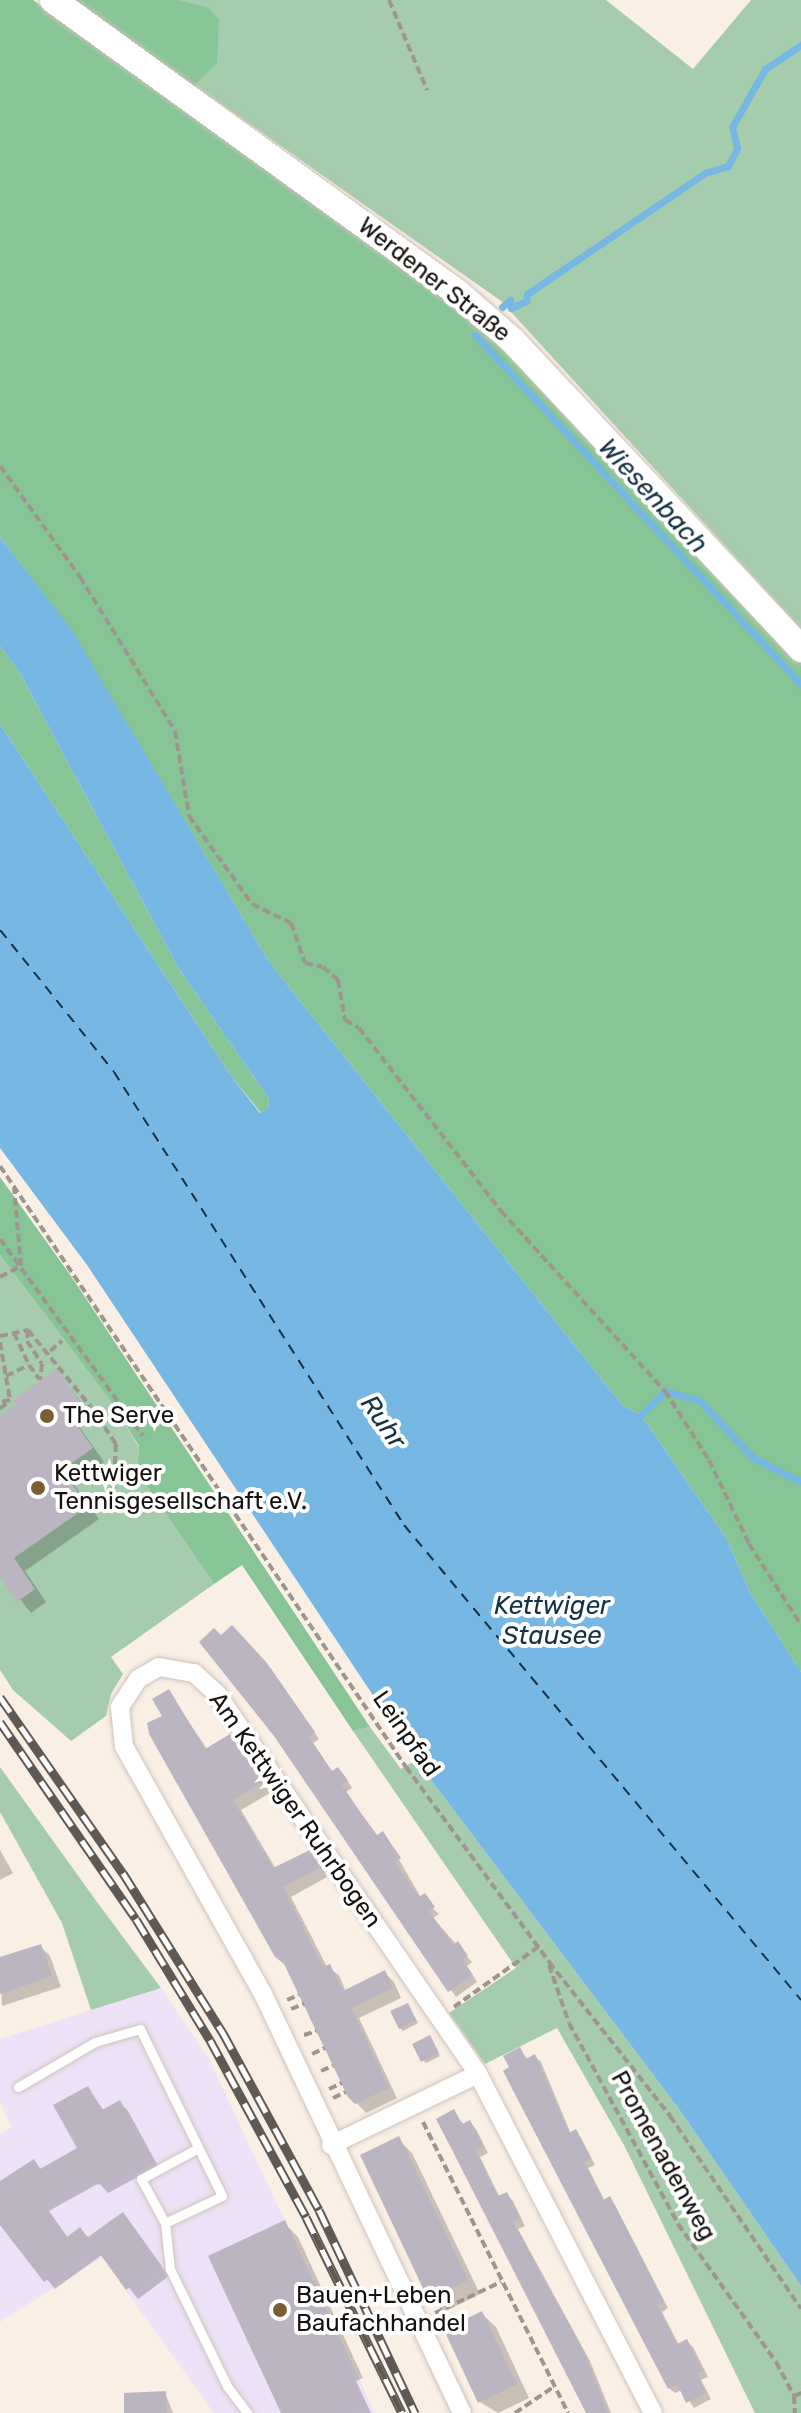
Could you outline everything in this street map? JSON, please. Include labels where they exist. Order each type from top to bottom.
[{"type":"main road","name":"Werdener Straße","points":[[53,0],[458,293],[502,331],[801,649]]},
{"type":"street","name":"Am Kettwiger Ruhrbogen","points":[[462,2413],[331,2145],[263,1994],[124,1746],[120,1707],[138,1679],[159,1667],[181,1668],[217,1694],[478,2074],[653,2413]]},
{"type":"street","points":[[331,2145],[478,2074]]},
{"type":"lane","points":[[18,2087],[95,2042],[140,2029],[222,2196],[165,2223]]},
{"type":"lane","points":[[198,2148],[141,2179],[165,2223],[170,2269],[227,2386],[247,2413]]},
{"type":"path","points":[[389,0],[427,90]]},
{"type":"path","points":[[0,466],[80,577],[175,731],[189,816],[252,904],[291,923],[305,963],[323,967],[338,980],[345,1020],[359,1028],[501,1211],[665,1391],[709,1460],[749,1544],[801,1625]]},
{"type":"path","name":"Leinpfad","points":[[0,1166],[388,1741],[549,1962],[670,2116],[801,2309]]},
{"type":"path","points":[[13,1186],[21,1266]]},
{"type":"path","points":[[0,1239],[143,1436]]},
{"type":"path","points":[[0,1277],[21,1266]]},
{"type":"path","points":[[14,1333],[40,1380],[42,1364],[27,1341],[28,1330]]},
{"type":"path","points":[[10,1400],[0,1339],[28,1330]]},
{"type":"path","points":[[28,1330],[50,1351],[116,1444],[113,1494]]},
{"type":"path","points":[[50,1351],[62,1341]]},
{"type":"path","points":[[6,1376],[29,1365]]},
{"type":"path","points":[[0,1402],[10,1400]]},
{"type":"path","points":[[0,1409],[10,1400]]},
{"type":"path","points":[[73,1420],[91,1407]]},
{"type":"path","points":[[439,2017],[539,1947]]},
{"type":"path","name":"Promenadenweg","points":[[549,1962],[569,2023],[688,2243],[745,2312],[794,2396]]},
{"type":"path","points":[[415,2105],[568,2413]]},
{"type":"path","points":[[417,2321],[501,2282]]},
{"type":"path","points":[[515,2413],[555,2386]]},
{"type":"path","points":[[795,2413],[794,2396],[801,2393]]},
{"type":"shaded area","points":[[161,1988],[208,2057],[375,2413],[214,2413],[102,2257],[0,2322],[0,2135],[11,2127],[0,2101],[0,2039]]},
{"type":"green space","points":[[0,0],[33,0],[426,284],[493,340],[801,649],[801,1672],[750,1592],[726,1538],[641,1415],[623,1406],[269,962],[71,630],[0,537]]},
{"type":"green space","points":[[73,0],[606,0],[693,69],[751,0],[801,0],[801,629],[501,301]]},
{"type":"green space","points":[[73,0],[179,0],[209,8],[219,20],[217,63],[193,87]]},
{"type":"green space","points":[[0,646],[18,670],[179,969],[269,1099],[268,1109],[261,1113],[231,1076],[0,724]]},
{"type":"green space","points":[[0,1177],[71,1276],[370,1727],[353,1731],[242,1565],[214,1584],[137,1472],[139,1446],[112,1403],[0,1255]]},
{"type":"green space","name":"Kettwiger Tennisgesellschaft e.V.","points":[[0,1255],[112,1403],[139,1447],[137,1472],[214,1584],[111,1657],[123,1674],[111,1694],[106,1716],[71,1741],[13,1690],[0,1670]]},
{"type":"green space","points":[[370,1727],[401,1769],[416,1760],[679,2109],[801,2286],[801,2413],[755,2413],[625,2147],[557,2028],[485,2064],[449,2013],[516,1968],[353,1731]]},
{"type":"green space","points":[[0,1767],[161,1988],[91,2010],[62,1923],[0,1812]]},
{"type":"water","name":"Kettwiger Stausee","points":[[0,537],[71,629],[269,962],[623,1406],[641,1415],[726,1538],[750,1592],[801,1672],[801,2286],[679,2109],[416,1760],[87,1265],[0,1148],[0,724],[231,1076],[260,1113],[268,1109],[269,1099],[179,969],[18,670],[0,646]]},
{"type":"building","name":"Kettwiger Tennisgesellschaft e.V.","points":[[57,1369],[80,1402],[67,1411],[93,1448],[62,1470],[88,1506],[14,1558],[35,1589],[17,1602],[0,1577],[0,1416],[16,1405],[13,1400]]},
{"type":"building","points":[[232,1625],[266,1662],[315,1732],[309,1737],[332,1771],[338,1767],[348,1781],[342,1785],[358,1809],[377,1835],[383,1831],[401,1858],[395,1862],[419,1897],[425,1893],[435,1907],[429,1911],[453,1945],[458,1941],[468,1956],[462,1960],[473,1975],[448,1992],[274,1736],[199,1642],[214,1628],[221,1635]]},
{"type":"building","points":[[169,1689],[205,1749],[230,1734],[257,1774],[262,1783],[233,1800],[273,1868],[310,1850],[313,1855],[319,1868],[283,1887],[323,1967],[330,1964],[343,1991],[385,1970],[393,1988],[351,2008],[389,2088],[355,2104],[348,2097],[284,1964],[275,1957],[149,1734],[147,1723],[162,1716],[152,1699]]},
{"type":"building","points":[[41,1944],[52,1976],[0,1994],[0,1957]]},
{"type":"building","points":[[408,2003],[416,2020],[399,2029],[390,2011]]},
{"type":"building","points":[[430,2035],[439,2053],[421,2062],[412,2044]]},
{"type":"building","points":[[520,2047],[526,2059],[535,2054],[569,2133],[576,2129],[591,2158],[584,2162],[603,2200],[610,2196],[664,2302],[657,2305],[677,2344],[687,2339],[703,2371],[697,2374],[706,2393],[686,2403],[677,2384],[668,2389],[503,2071],[509,2067],[503,2056]]},
{"type":"building","points":[[88,2086],[102,2110],[120,2100],[151,2156],[98,2185],[91,2174],[42,2202],[67,2237],[80,2227],[94,2246],[44,2282],[0,2225],[0,2181],[34,2159],[40,2169],[77,2148],[53,2105]]},
{"type":"building","points":[[454,2109],[462,2124],[470,2120],[477,2133],[483,2146],[475,2150],[498,2196],[507,2192],[520,2219],[513,2222],[584,2352],[608,2413],[586,2413],[436,2119]]},
{"type":"building","points":[[399,2136],[468,2280],[428,2299],[360,2155]]},
{"type":"building","points":[[123,2212],[161,2265],[126,2290],[88,2237]]},
{"type":"building","name":"Bauen+Leben Baufachhandel","points":[[285,2220],[351,2364],[344,2367],[360,2401],[334,2413],[281,2413],[208,2256]]},
{"type":"building","points":[[482,2311],[517,2384],[478,2403],[444,2330]]},
{"type":"building","points":[[166,2391],[167,2413],[124,2413],[124,2393]]},
{"type":"waterway","name":"Wiesenbach","points":[[502,307],[510,300],[511,308],[526,301],[527,294],[705,173],[728,166],[737,148],[732,127],[765,69],[801,45]]},
{"type":"waterway","name":"Wiesenbach","points":[[475,335],[801,684]]},
{"type":"waterway","points":[[641,1415],[665,1391],[700,1401],[752,1457],[801,1482]]},
{"type":"ferry route","points":[[0,930],[114,1072],[404,1525],[801,2000]]},
{"type":"railway","points":[[0,1697],[123,1873],[223,2033],[319,2210],[415,2413]]},
{"type":"railway","points":[[0,1722],[136,1919],[210,2040],[306,2217],[402,2413]]},
{"type":"place","name":"The Serve","points":[[47,1416]]},
{"type":"place","name":"Kettwiger Tennisgesellschaft e.V.","points":[[38,1488]]},
{"type":"place","name":"Bauen+Leben Baufachhandel","points":[[280,2310]]},
{"type":"water label","name":"Ruhr","points":[[383,1422]]}]
